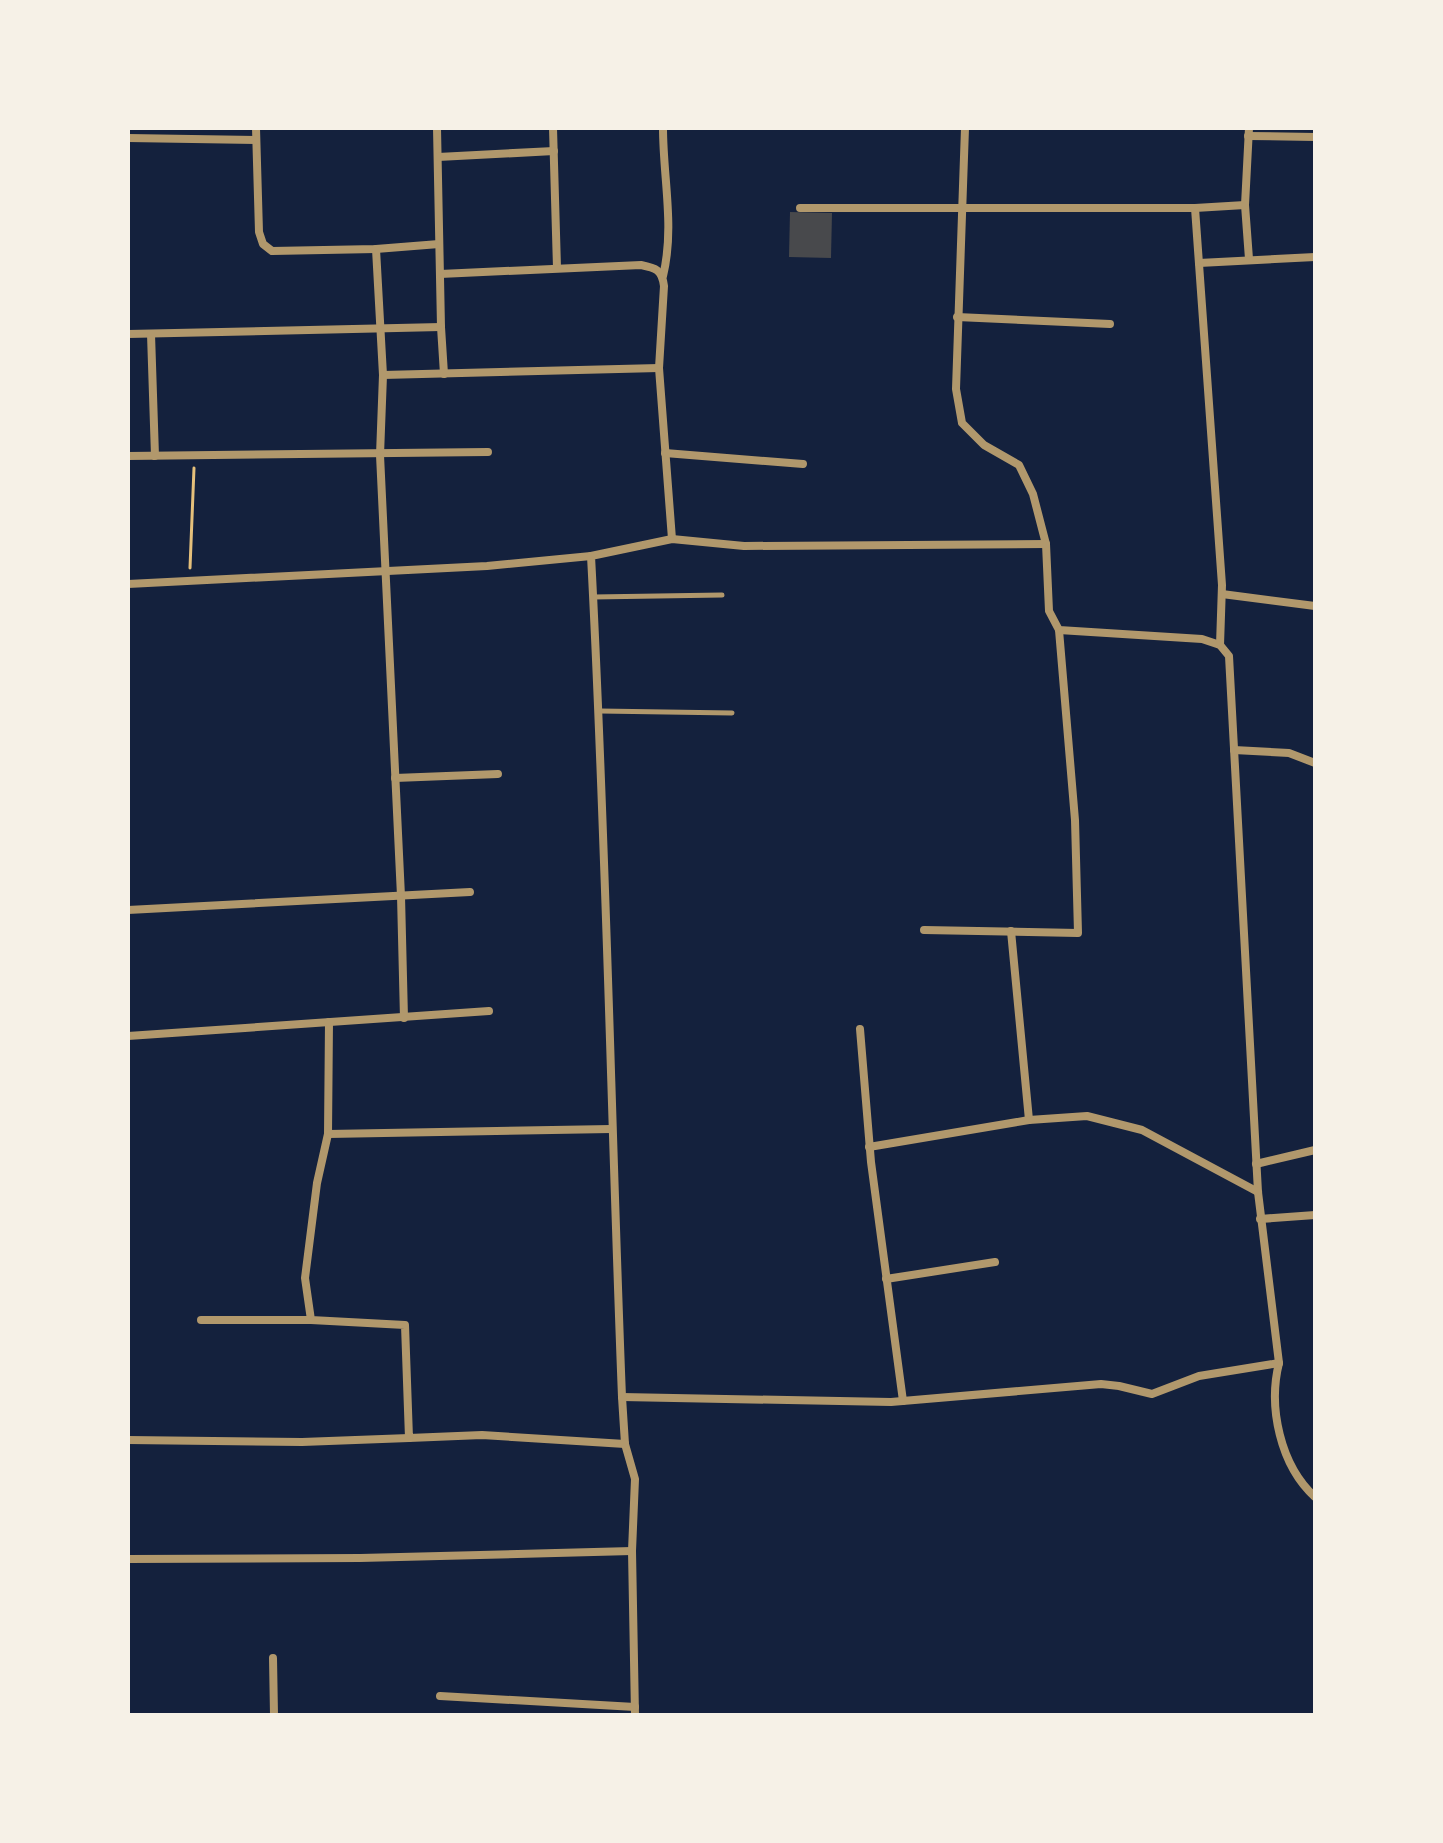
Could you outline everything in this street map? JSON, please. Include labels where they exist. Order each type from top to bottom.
[{"type":"street","points":[[256,128],[259,232],[263,244],[272,251],[439,244]]},
{"type":"street","points":[[437,128],[444,374]]},
{"type":"street","points":[[553,128],[557,268]]},
{"type":"street","points":[[663,128],[669,251],[663,276],[659,368],[672,539]]},
{"type":"street","points":[[924,930],[1078,933],[1075,820],[1059,630],[1049,611],[1046,544],[1033,494],[1019,465],[984,445],[962,423],[956,389],[965,128]]},
{"type":"street","points":[[1249,259],[1245,205],[1248,132],[1315,137]]},
{"type":"street","points":[[128,138],[256,140]]},
{"type":"street","points":[[438,157],[554,151]]},
{"type":"street","points":[[800,208],[1195,208],[1245,205]]},
{"type":"street","points":[[1195,208],[1222,594],[1220,645]]},
{"type":"street","points":[[376,249],[383,375],[380,455],[404,1018]]},
{"type":"street","points":[[1199,263],[1315,257]]},
{"type":"street","points":[[440,274],[641,265],[656,268],[663,276]]},
{"type":"street","points":[[957,317],[1110,324]]},
{"type":"street","points":[[128,334],[441,327]]},
{"type":"street","points":[[151,334],[155,456]]},
{"type":"street","points":[[383,375],[659,368]]},
{"type":"street","points":[[128,456],[488,452]]},
{"type":"street","points":[[665,453],[803,464]]},
{"type":"street","points":[[128,584],[518,564],[591,556],[672,539],[744,546],[1046,544]]},
{"type":"street","points":[[440,1696],[635,1711],[632,1551],[635,1479],[625,1444],[622,1397],[611,1129],[600,711],[591,556]]},
{"type":"street","points":[[1222,594],[1315,606]]},
{"type":"street","points":[[1059,630],[1202,639],[1220,645],[1229,656],[1256,1164],[1279,1363],[1274,1381],[1274,1399],[1283,1445],[1298,1477],[1315,1497]]},
{"type":"street","points":[[1234,750],[1289,753],[1315,763]]},
{"type":"street","points":[[395,778],[498,774]]},
{"type":"street","points":[[128,910],[470,892]]},
{"type":"street","points":[[1011,931],[1029,1120]]},
{"type":"street","points":[[128,1036],[489,1011]]},
{"type":"street","points":[[311,1320],[305,1278],[317,1183],[328,1134],[329,1022]]},
{"type":"street","points":[[860,1029],[869,1147],[903,1401]]},
{"type":"street","points":[[869,1147],[1029,1120],[1087,1116],[1142,1130],[1258,1192]]},
{"type":"street","points":[[328,1134],[611,1129]]},
{"type":"street","points":[[1256,1164],[1315,1150]]},
{"type":"street","points":[[1260,1219],[1315,1215]]},
{"type":"street","points":[[886,1279],[995,1262]]},
{"type":"street","points":[[201,1320],[311,1320],[405,1325],[409,1438]]},
{"type":"street","points":[[622,1397],[903,1401],[1101,1384],[1152,1394],[1199,1376],[1279,1363]]},
{"type":"street","points":[[128,1440],[302,1442],[482,1435],[625,1444]]},
{"type":"street","points":[[128,1559],[360,1558],[632,1551]]},
{"type":"street","points":[[273,1658],[274,1715]]},
{"type":"lane","points":[[593,597],[722,595]]},
{"type":"lane","points":[[600,711],[732,713]]},
{"type":"path","points":[[189,581],[195,456]]},
{"type":"building","points":[[790,212],[832,213],[831,258],[789,257]]}]
